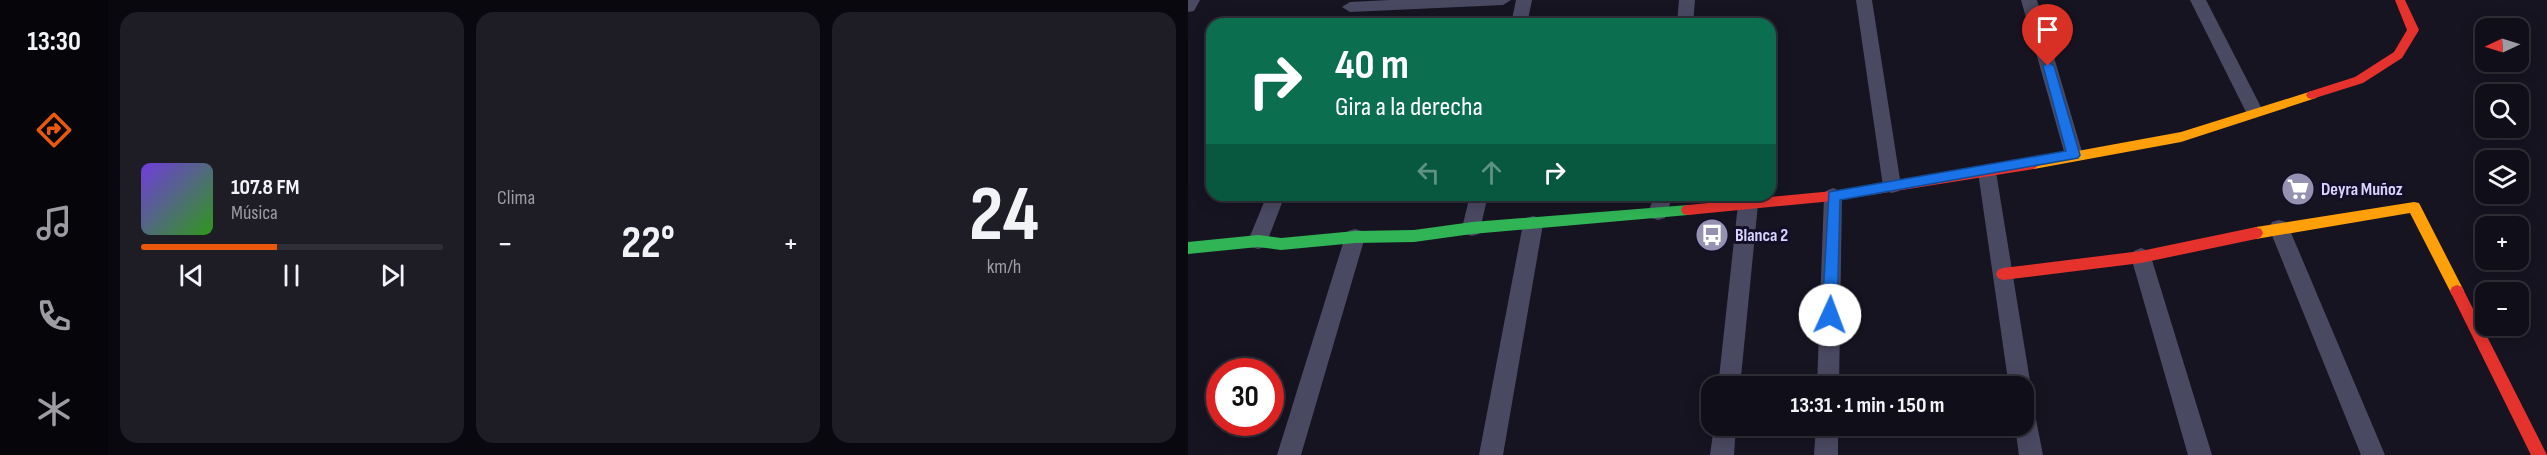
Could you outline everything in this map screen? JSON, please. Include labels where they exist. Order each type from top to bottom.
[{"type":"street","points":[[1188,7],[1192,0]]},
{"type":"street","points":[[1346,18],[1352,4],[1503,0]]},
{"type":"street","points":[[1520,18],[1524,0]]},
{"type":"street","points":[[1686,18],[1687,0]]},
{"type":"street","points":[[1864,0],[1892,186]]},
{"type":"street","points":[[2029,0],[2074,155]]},
{"type":"street","points":[[2198,0],[2254,111]]},
{"type":"street","points":[[1188,248],[1258,241],[1281,244],[1355,237],[1414,236],[1472,228],[1533,224],[1661,204],[1748,204],[1833,196],[1987,172],[2181,137],[2254,111],[2359,80],[2398,55],[2413,30],[2400,0]]},
{"type":"street","points":[[1987,172],[2018,376]]},
{"type":"street","points":[[1828,376],[1833,196]]},
{"type":"street","points":[[1258,241],[1274,201]]},
{"type":"street","points":[[1472,228],[1478,201]]},
{"type":"street","points":[[1730,376],[1748,204]]},
{"type":"street","points":[[2003,274],[2141,256],[2279,228],[2414,207],[2540,455]]},
{"type":"street","points":[[1491,455],[1533,224]]},
{"type":"street","points":[[2279,228],[2373,455]]},
{"type":"street","points":[[1289,455],[1355,237]]},
{"type":"street","points":[[2141,256],[2200,455]]},
{"type":"street","points":[[1722,455],[1724,436]]},
{"type":"street","points":[[1826,455],[1827,436]]},
{"type":"street","points":[[2028,436],[2031,455]]},
{"type":"traffic: fast","points":[[1188,248],[1258,241],[1281,244],[1355,237],[1414,236],[1472,228],[1688,210]]},
{"type":"traffic: slow","points":[[2034,164],[2181,137],[2312,95]]},
{"type":"traffic: slow","points":[[2256,233],[2414,207],[2457,291]]},
{"type":"traffic: jam","points":[[2312,95],[2359,80],[2398,55],[2413,30],[2400,0]]},
{"type":"traffic: jam","points":[[1688,210],[1833,196],[2034,164]]},
{"type":"traffic: jam","points":[[2003,274],[2141,257],[2256,233]]},
{"type":"traffic: jam","points":[[2457,291],[2540,455]]},
{"type":"place","name":"Deyra Muñoz","points":[[2298,189]]},
{"type":"place","name":"Blanca 2","points":[[1712,235]]},
{"type":"route","points":[[1830,315],[1833,196],[1987,172],[2074,155],[2048,66]]}]
